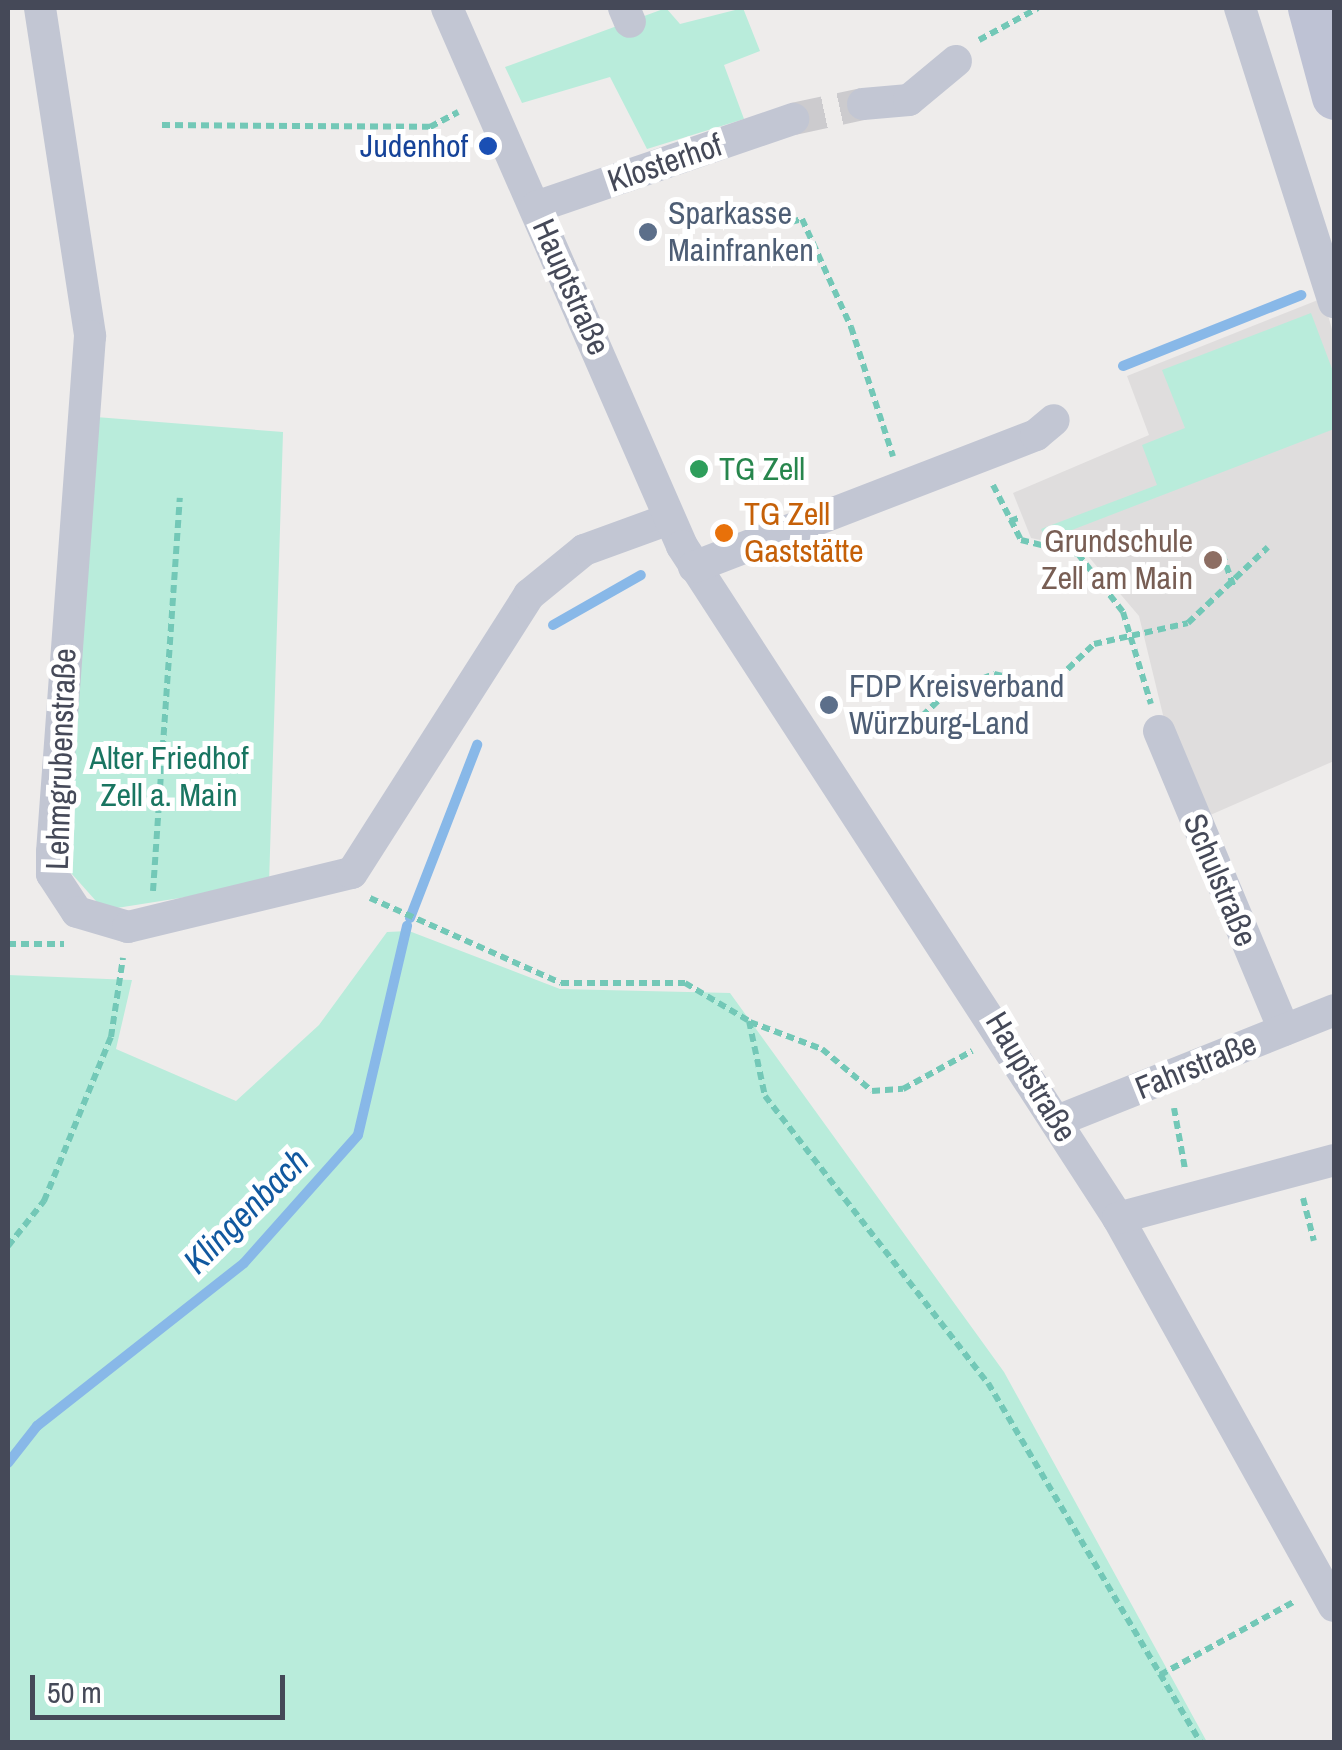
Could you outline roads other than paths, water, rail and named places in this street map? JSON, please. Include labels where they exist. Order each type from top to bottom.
[{"type":"main road","points":[[1310,8],[1334,97]]},
{"type":"street","name":"Lehmgrubenstraße","points":[[40,8],[90,336],[52,874],[77,912],[140,925],[352,873],[528,595],[584,550],[668,520]]},
{"type":"street","name":"Hauptstraße","points":[[447,8],[490,94],[668,520],[694,567],[1003,1034],[1118,1218],[1325,1577]]},
{"type":"street","points":[[1240,8],[1334,302]]},
{"type":"street","points":[[863,104],[909,100],[956,61]]},
{"type":"street","name":"Klosterhof","points":[[536,207],[793,118]]},
{"type":"street","points":[[694,567],[901,481],[978,458],[1054,420]]},
{"type":"street","name":"Schulstraße","points":[[1159,731],[1284,1030]]},
{"type":"street","name":"Fahrstraße","points":[[1057,1122],[1334,1010]]},
{"type":"street","points":[[1118,1218],[1189,1193],[1334,1160]]},
{"type":"waterway","name":"Klingenbach","points":[[1123,366],[1301,295]]},
{"type":"waterway","name":"Klingenbach","points":[[553,625],[641,575]]},
{"type":"waterway","name":"Klingenbach","points":[[410,918],[477,745]]},
{"type":"waterway","name":"Klingenbach","points":[[8,1463],[37,1426],[244,1263],[358,1135],[407,926]]},
{"type":"tunnel","points":[[793,119],[863,104]]},
{"type":"place","name":"Judenhof","points":[[488,146]]},
{"type":"place","name":"Sparkasse Mainfranken","points":[[648,232]]},
{"type":"place","name":"TG Zell","points":[[699,469]]},
{"type":"place","name":"TG Zell Gaststätte","points":[[724,533]]},
{"type":"place","name":"Grundschule Zell am Main","points":[[1213,560]]},
{"type":"place","name":"FDP Kreisverband Würzburg-Land","points":[[829,705]]},
{"type":"park label","name":"Alter Friedhof Zell a. Main","points":[[169,778]]}]
